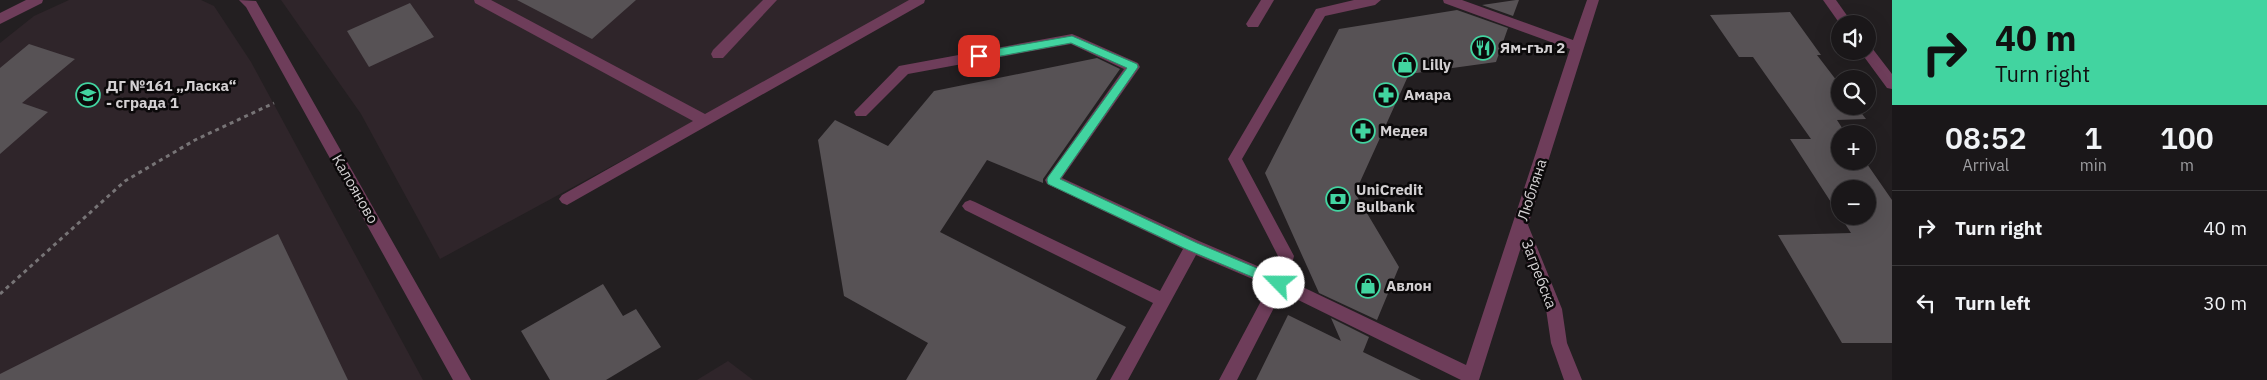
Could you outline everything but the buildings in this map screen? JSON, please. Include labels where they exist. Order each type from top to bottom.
[{"type":"street","points":[[0,19],[37,0]]},
{"type":"street","name":"Калояново","points":[[245,0],[251,4],[462,380]]},
{"type":"street","points":[[480,0],[705,121]]},
{"type":"street","points":[[718,54],[771,0]]},
{"type":"street","points":[[567,199],[919,0]]},
{"type":"street","points":[[1254,24],[1268,0]]},
{"type":"street","points":[[1228,380],[1279,283],[1286,256],[1235,159],[1321,12],[1375,0]]},
{"type":"street","points":[[1449,0],[1578,47]]},
{"type":"street","name":"Любляна","points":[[1470,378],[1593,0]]},
{"type":"street","points":[[1829,0],[1840,15]]},
{"type":"street","points":[[861,112],[904,70],[1072,39],[1133,67],[1052,180],[1193,246],[1279,283],[1470,378]]},
{"type":"street","points":[[1874,60],[1892,84]]},
{"type":"street","points":[[970,206],[1164,301]]},
{"type":"street","name":"Загребска","points":[[1520,226],[1554,309],[1559,343],[1573,380]]},
{"type":"street","points":[[1119,380],[1193,246]]},
{"type":"path","points":[[0,294],[125,181],[195,140],[299,91]]},
{"type":"shaded area","points":[[69,0],[201,0],[214,6],[251,62],[423,380],[0,380],[0,43],[34,16]]},
{"type":"shaded area","points":[[281,0],[918,0],[440,259],[361,114]]},
{"type":"shaded area","points":[[728,361],[753,380],[697,380]]},
{"type":"place","name":"Ям-гъл 2","points":[[1483,48]]},
{"type":"place","name":"Lilly","points":[[1405,65]]},
{"type":"place","name":"ДГ №161 „Ласка“ - сграда 1","points":[[88,95]]},
{"type":"place","name":"Амара","points":[[1386,95]]},
{"type":"place","name":"Медея","points":[[1363,131]]},
{"type":"place","name":"UniCredit Bulbank","points":[[1338,199]]},
{"type":"place","name":"Авлон","points":[[1368,286]]},
{"type":"route","points":[[979,56],[1072,39],[1133,67],[1052,180],[1193,246],[1279,283]]}]
